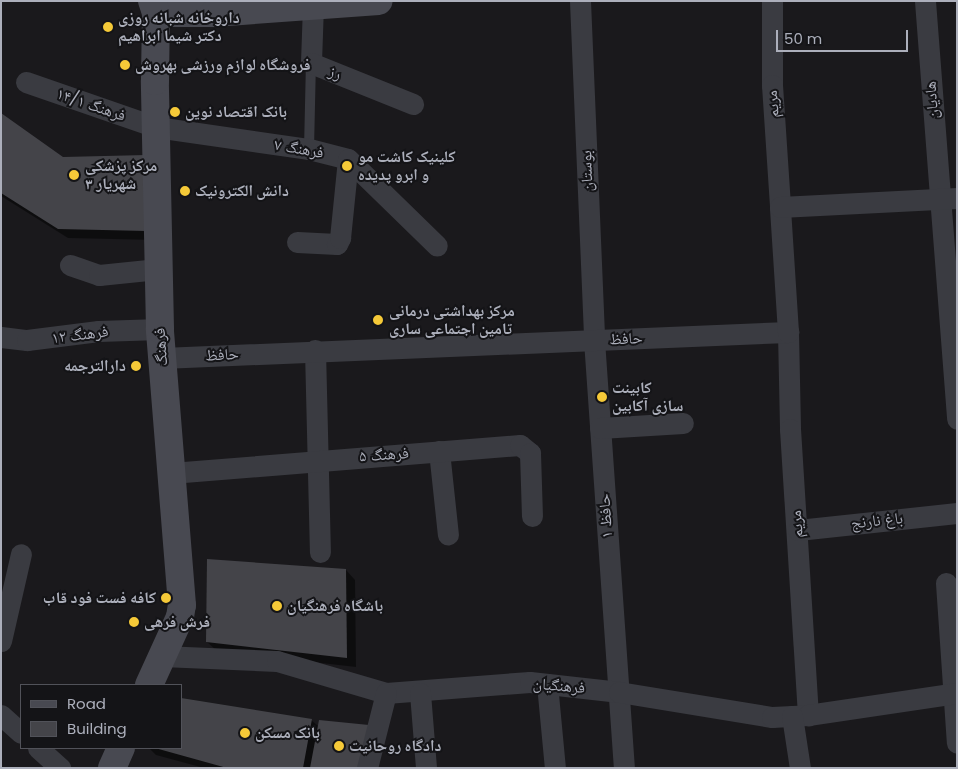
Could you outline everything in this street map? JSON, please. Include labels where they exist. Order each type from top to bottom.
[{"type":"main road","points":[[154,7],[313,5],[379,1]]},
{"type":"main road","name":"فرهنگ","points":[[149,684],[182,605],[160,329],[154,7]]},
{"type":"main road","points":[[112,768],[121,749]]},
{"type":"street","name":"بوستان","points":[[580,1],[594,340]]},
{"type":"street","name":"مریم","points":[[772,1],[772,85],[780,207]]},
{"type":"street","name":"هادیان","points":[[925,1],[948,198],[957,419]]},
{"type":"street","name":"رز","points":[[313,5],[311,63],[413,104]]},
{"type":"street","name":"فرهنگ ۱۴/۱","points":[[26,82],[156,127]]},
{"type":"street","name":"فرهنگ ۷","points":[[156,127],[309,149],[348,159],[437,246]]},
{"type":"street","points":[[297,242],[337,244],[340,238],[348,159]]},
{"type":"street","points":[[788,332],[780,207],[948,198]]},
{"type":"street","points":[[70,265],[98,275],[158,268]]},
{"type":"street","name":"فرهنگ ١٢","points":[[1,337],[26,340],[98,331],[160,329]]},
{"type":"street","name":"حافظ","points":[[162,358],[315,350],[788,332]]},
{"type":"street","name":"مریم","points":[[788,332],[798,530],[800,768]]},
{"type":"street","name":"حافظ ۱","points":[[594,340],[624,768]]},
{"type":"street","points":[[315,350],[320,552]]},
{"type":"street","points":[[600,428],[683,423]]},
{"type":"street","name":"فرهنگ ۵","points":[[171,472],[520,445],[528,448],[532,516]]},
{"type":"street","points":[[439,451],[448,535]]},
{"type":"street","name":"باغ نارنج","points":[[798,530],[957,513]]},
{"type":"street","points":[[2,632],[21,554]]},
{"type":"street","points":[[946,584],[957,743]]},
{"type":"street","name":"فرهنگیان","points":[[162,656],[277,661],[386,693],[420,692],[530,682],[619,692],[772,717],[800,715],[954,693]]},
{"type":"street","points":[[547,684],[555,768]]},
{"type":"street","points":[[420,692],[426,768]]},
{"type":"street","points":[[367,768],[386,693]]},
{"type":"street","points":[[1,714],[20,731]]},
{"type":"street","points":[[39,749],[60,768]]},
{"type":"lane","points":[[309,149],[311,63]]},
{"type":"building","name":"مرکز پزشکی شهریار ۳","points":[[1,113],[63,157],[146,155],[147,231],[58,229],[1,193]]},
{"type":"building","name":"باشگاه فرهنگیان","points":[[207,559],[346,569],[347,658],[206,642]]},
{"type":"building","name":"بانک مسکن","points":[[182,698],[312,719],[303,768],[227,768],[159,749],[182,749]]},
{"type":"building","name":"دادگاه روحانیت","points":[[319,720],[369,725],[360,768],[310,768]]},
{"type":"place","name":"داروخانه شبانه روزی دکتر شیما ابراهیم","points":[[108,27]]},
{"type":"place","name":"فروشگاه لوازم ورزشی بهروش","points":[[125,65]]},
{"type":"place","name":"بانک اقتصاد نوین","points":[[175,112]]},
{"type":"place","name":"کلینیک کاشت مو و ابرو پدیده","points":[[347,166]]},
{"type":"place","name":"مرکز پزشکی شهریار ۳","points":[[74,175]]},
{"type":"place","name":"دانش الکترونیک","points":[[185,191]]},
{"type":"place","name":"مرکز بهداشتی درمانی تامین اجتماعی ساری","points":[[378,320]]},
{"type":"place","name":"دارالترجمه","points":[[136,366]]},
{"type":"place","name":"کابینت سازی آکابین","points":[[602,397]]},
{"type":"place","name":"کافه فست فود قاب","points":[[166,598]]},
{"type":"place","name":"باشگاه فرهنگیان","points":[[277,606]]},
{"type":"place","name":"فرش فرهی","points":[[134,622]]},
{"type":"place","name":"بانک مسکن","points":[[245,733]]},
{"type":"place","name":"دادگاه روحانیت","points":[[339,746]]}]
